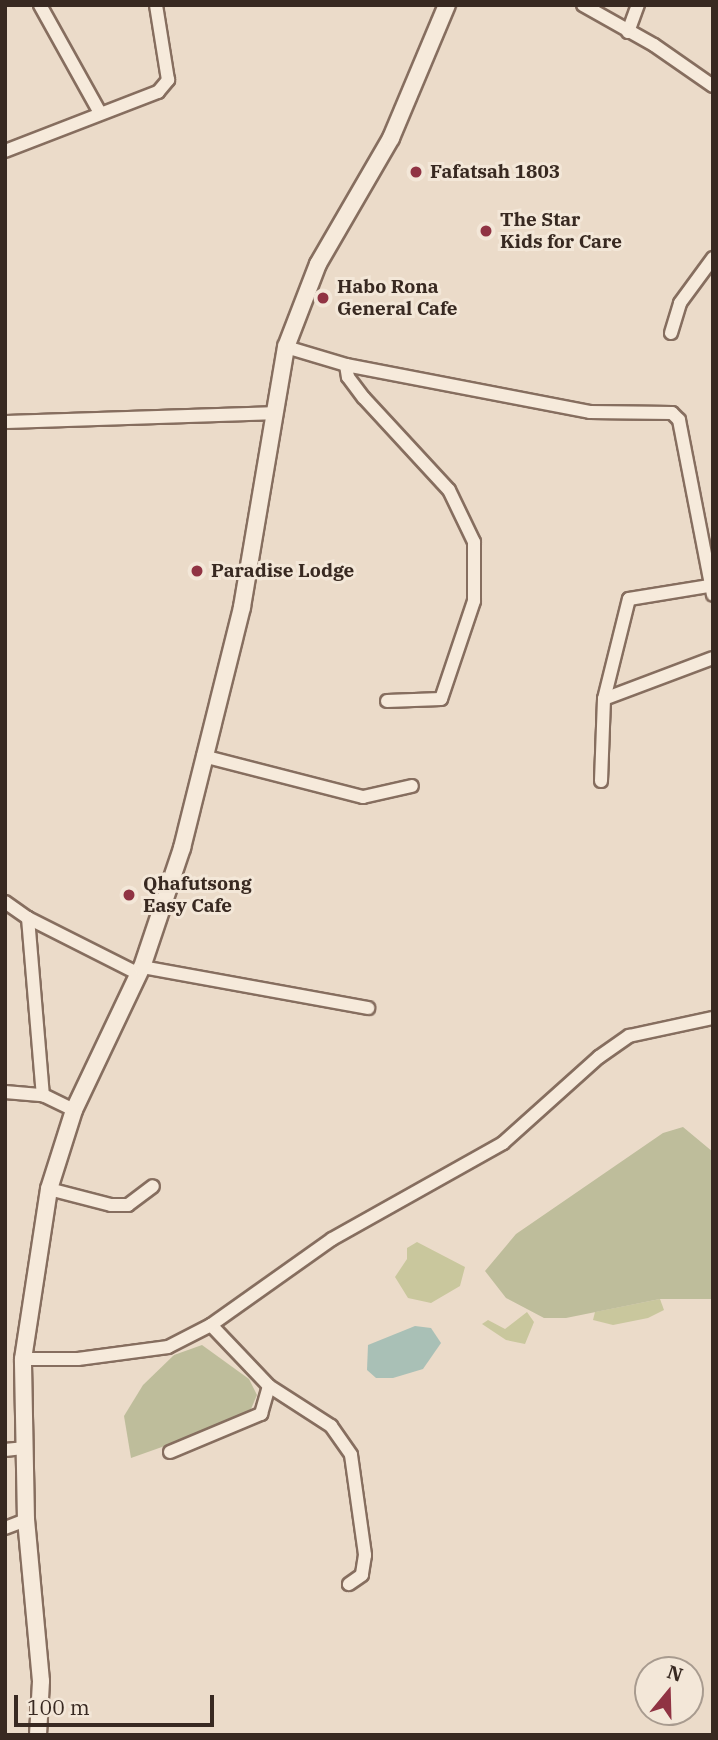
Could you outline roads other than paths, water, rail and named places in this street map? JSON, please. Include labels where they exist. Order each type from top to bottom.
[{"type":"main road","points":[[38,1735],[41,1681],[26,1520],[23,1359],[49,1189],[74,1110],[141,971],[182,848],[242,607],[286,347],[318,264],[391,138],[447,5]]},
{"type":"street","points":[[40,5],[99,111]]},
{"type":"street","points":[[5,151],[99,111],[158,92],[168,80],[156,5]]},
{"type":"street","points":[[583,5],[713,86]]},
{"type":"street","points":[[628,32],[638,5]]},
{"type":"street","points":[[671,333],[680,303],[713,258]]},
{"type":"street","points":[[286,347],[346,365],[590,412],[672,412],[679,420],[711,591],[629,599],[604,699],[601,781]]},
{"type":"street","points":[[346,365],[348,377],[364,398],[449,490],[474,542],[474,601],[441,699],[387,701]]},
{"type":"street","points":[[5,422],[273,413]]},
{"type":"street","points":[[604,699],[713,658]]},
{"type":"street","points":[[203,756],[363,797],[412,786]]},
{"type":"street","points":[[5,902],[28,918],[141,971],[368,1008]]},
{"type":"street","points":[[28,918],[43,1095]]},
{"type":"street","points":[[23,1359],[78,1359],[168,1347],[211,1325],[332,1239],[503,1143],[599,1057],[629,1036],[713,1018]]},
{"type":"street","points":[[5,1092],[43,1095],[74,1110]]},
{"type":"street","points":[[49,1189],[128,1205],[153,1186]]},
{"type":"street","points":[[211,1325],[270,1386],[326,1422],[351,1455],[365,1555],[362,1574],[349,1584]]},
{"type":"street","points":[[170,1452],[261,1415],[270,1386]]},
{"type":"street","points":[[5,1450],[23,1448]]},
{"type":"street","points":[[5,1528],[26,1520]]},
{"type":"place","name":"Fafatsah 1803","points":[[416,172]]},
{"type":"place","name":"The Star Kids for Care","points":[[486,231]]},
{"type":"place","name":"Habo Rona General Cafe","points":[[323,298]]},
{"type":"place","name":"Paradise Lodge","points":[[197,571]]},
{"type":"place","name":"Qhafutsong Easy Cafe","points":[[129,895]]}]
